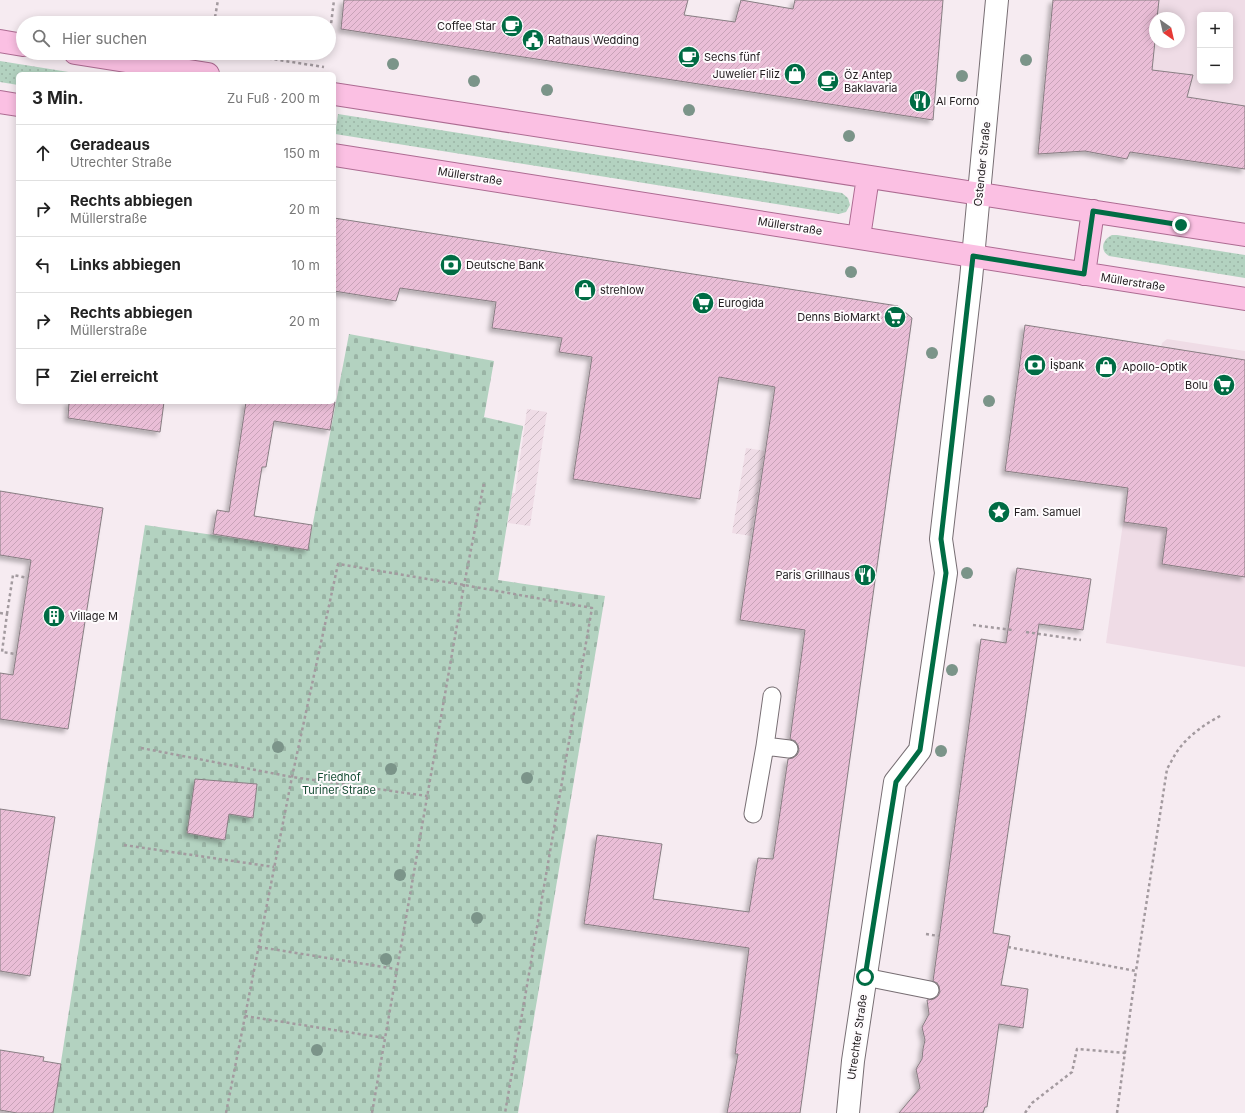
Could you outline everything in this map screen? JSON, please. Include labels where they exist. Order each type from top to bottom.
[{"type":"main road","points":[[0,41],[16,44]]},
{"type":"main road","points":[[119,60],[195,72]]},
{"type":"main road","points":[[336,94],[1245,235]]},
{"type":"main road","points":[[0,102],[16,105]]},
{"type":"main road","name":"Müllerstraße","points":[[336,155],[1245,299]]},
{"type":"main road","points":[[859,237],[868,177]]},
{"type":"main road","points":[[1084,274],[1093,211]]},
{"type":"street","name":"Ostender Straße","points":[[973,256],[997,0]]},
{"type":"street","name":"Utrechter Straße","points":[[848,1113],[853,1061],[865,977],[896,782],[920,750],[946,573],[941,539],[973,256]]},
{"type":"lane","points":[[753,814],[772,696]]},
{"type":"lane","points":[[765,746],[789,749]]},
{"type":"lane","points":[[865,977],[930,990]]},
{"type":"path","points":[[215,16],[218,0]]},
{"type":"path","points":[[332,16],[334,0]]},
{"type":"path","points":[[277,60],[314,66]]},
{"type":"path","points":[[372,1113],[464,585],[484,483]]},
{"type":"path","points":[[226,1113],[292,777],[338,564],[592,608],[505,1113]]},
{"type":"path","points":[[16,654],[2,652],[13,575],[28,578]]},
{"type":"path","points":[[0,613],[7,614]]},
{"type":"path","points":[[972,625],[1012,630]]},
{"type":"path","points":[[1026,632],[1081,640]]},
{"type":"path","points":[[1117,1113],[1136,971],[1167,769],[1177,752],[1189,738],[1207,723],[1222,715]]},
{"type":"path","points":[[141,748],[292,777],[427,796]]},
{"type":"path","points":[[124,845],[274,866]]},
{"type":"path","points":[[926,934],[939,936]]},
{"type":"path","points":[[259,947],[396,969]]},
{"type":"path","points":[[1008,947],[1136,971]]},
{"type":"path","points":[[245,1016],[385,1038]]},
{"type":"path","points":[[1025,1113],[1032,1103],[1072,1072],[1077,1049],[1125,1053]]},
{"type":"shaded area","points":[[1053,0],[1245,0],[1245,169],[1130,152],[1127,159],[1085,151],[1038,154]]},
{"type":"shaded area","points":[[1025,325],[1161,347],[1162,343],[1167,339],[1245,351],[1245,667],[1106,643],[1128,488],[1005,471]]},
{"type":"shaded area","points":[[527,409],[547,412],[530,526],[508,523],[512,493],[515,493]]},
{"type":"shaded area","points":[[746,448],[765,451],[751,536],[732,533]]},
{"type":"green space","points":[[0,61],[69,72],[16,72],[16,85],[0,82]]},
{"type":"green space","points":[[338,114],[842,193],[848,198],[850,205],[846,212],[839,214],[336,134]]},
{"type":"green space","points":[[1112,235],[1245,255],[1245,278],[1109,256],[1104,251],[1103,245],[1106,239]]},
{"type":"green space","name":"Friedhof Turiner Straße","points":[[349,334],[494,361],[484,417],[523,426],[498,580],[605,596],[518,1113],[53,1113],[145,525],[308,549]]},
{"type":"building","points":[[344,0],[688,0],[684,15],[735,22],[741,0],[793,9],[795,0],[943,0],[933,120],[341,29]]},
{"type":"building","points":[[1053,0],[1159,0],[1158,12],[1149,12],[1149,48],[1154,48],[1152,70],[1193,75],[1187,97],[1245,106],[1245,169],[1130,152],[1127,159],[1085,151],[1038,154]]},
{"type":"building","points":[[336,218],[898,306],[912,318],[800,1113],[727,1113],[738,1054],[735,1054],[749,948],[584,924],[597,835],[662,844],[653,899],[749,912],[758,858],[773,859],[788,759],[793,758],[799,751],[798,745],[795,741],[790,739],[805,630],[740,620],[775,387],[719,377],[700,499],[573,479],[592,357],[559,352],[562,338],[492,328],[496,302],[400,288],[396,301],[336,291]]},
{"type":"building","points":[[1025,325],[1245,360],[1245,577],[1162,564],[1167,528],[1124,522],[1128,488],[1005,471]]},
{"type":"building","points":[[69,404],[164,404],[160,432],[68,418]]},
{"type":"building","points":[[246,404],[335,404],[330,430],[274,421],[266,467],[262,467],[254,516],[312,525],[308,550],[213,534],[217,510],[229,512]]},
{"type":"building","name":"Village M","points":[[0,491],[103,508],[68,729],[0,719],[0,673],[13,675],[31,560],[0,555]]},
{"type":"building","points":[[1017,568],[1091,579],[1083,630],[1039,624],[993,933],[1010,936],[1001,985],[1028,989],[1023,1028],[999,1024],[987,1107],[985,1107],[983,1113],[899,1113],[920,1088],[916,1069],[922,1059],[925,1040],[922,1027],[929,1014],[927,1000],[934,999],[940,992],[939,986],[933,981],[981,639],[1006,643]]},
{"type":"building","points":[[195,779],[257,784],[253,818],[229,814],[225,840],[187,833]]},
{"type":"building","points":[[0,809],[55,817],[30,976],[0,971]]},
{"type":"building","points":[[0,1050],[44,1057],[43,1061],[61,1064],[53,1113],[17,1113],[0,1110]]},
{"type":"place","name":"Coffee Star","points":[[512,26]]},
{"type":"place","name":"Rathaus Wedding","points":[[533,40]]},
{"type":"place","name":"Sechs fünf","points":[[689,57]]},
{"type":"place","name":"Juwelier Filiz","points":[[795,74]]},
{"type":"place","name":"Öz Antep Baklavaria","points":[[828,81]]},
{"type":"place","name":"Al Forno","points":[[920,101]]},
{"type":"place","name":"Deutsche Bank","points":[[451,265]]},
{"type":"place","name":"strehlow","points":[[585,290]]},
{"type":"place","name":"Eurogida","points":[[703,303]]},
{"type":"place","name":"Denns BioMarkt","points":[[895,317]]},
{"type":"place","name":"İşbank","points":[[1035,365]]},
{"type":"place","name":"Apollo-Optik","points":[[1106,367]]},
{"type":"place","name":"Bolu","points":[[1224,385]]},
{"type":"place","name":"Fam. Samuel","points":[[999,512]]},
{"type":"place","name":"Paris Grillhaus","points":[[865,575]]},
{"type":"place","name":"Village M","points":[[54,616]]},
{"type":"route","points":[[865,977],[896,782],[920,750],[946,573],[941,539],[973,256],[1084,274],[1093,211],[1181,225]]}]
